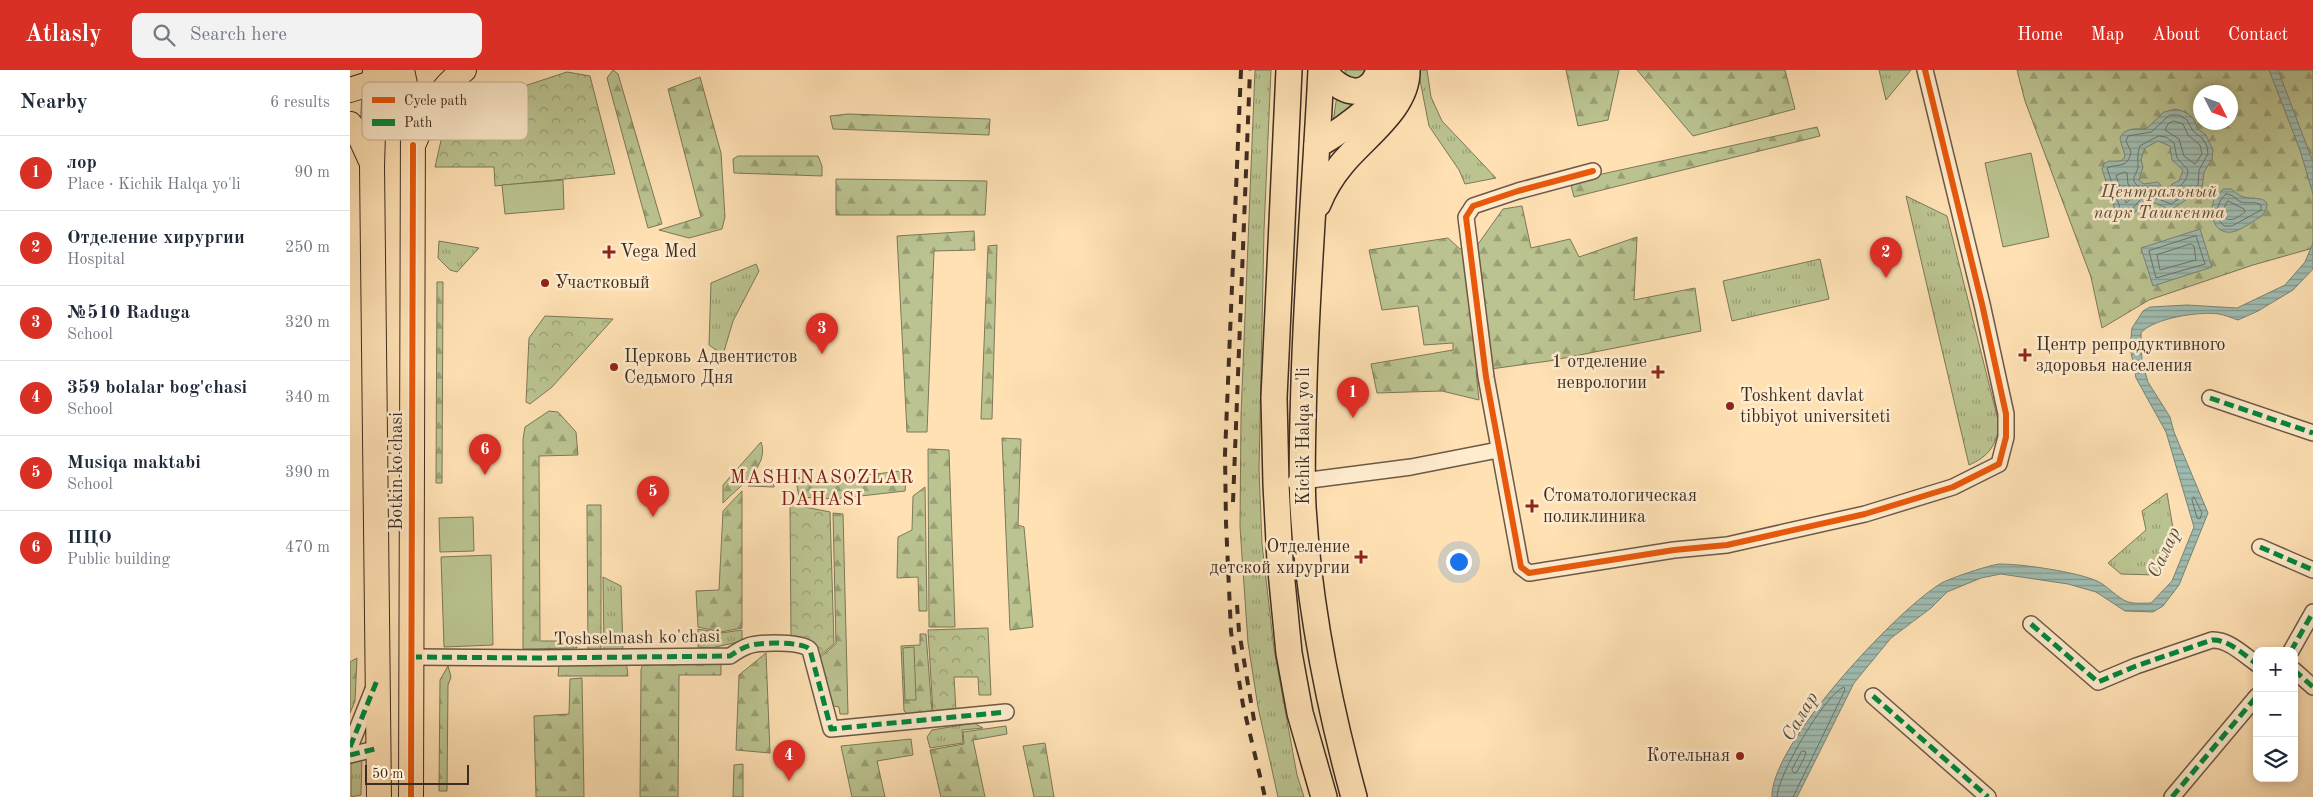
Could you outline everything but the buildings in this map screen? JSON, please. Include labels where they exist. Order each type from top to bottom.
[{"type":"highway","name":"Kichik Halqa yo'li","points":[[1289,70],[1274,398],[1276,484],[1280,561],[1289,653],[1300,712],[1324,797]]},
{"type":"highway","name":"Kichik Halqa yo'li","points":[[1322,70],[1306,332],[1302,481],[1308,563],[1320,656],[1328,696],[1354,797]]},
{"type":"highway","points":[[1322,70],[1341,88],[1358,91],[1369,87],[1379,70]]},
{"type":"highway","points":[[1317,145],[1344,130],[1380,95],[1385,81],[1383,70]]},
{"type":"highway","points":[[1314,215],[1329,180],[1400,100],[1406,86],[1407,70]]},
{"type":"main road","points":[[451,82],[464,70]]},
{"type":"main road","points":[[374,76],[407,71]]},
{"type":"main road","points":[[350,90],[362,83]]},
{"type":"main road","points":[[350,124],[363,142],[372,166]]},
{"type":"main road","name":"Botkin ko'chasi","points":[[373,140],[380,797]]},
{"type":"main road","name":"Botkin ko'chasi","points":[[411,797],[413,140]]},
{"type":"main road","points":[[413,145],[415,140]]},
{"type":"main road","points":[[376,489],[412,489]]},
{"type":"street","points":[[1592,172],[1518,191],[1473,206],[1466,217],[1498,450],[1521,568],[1530,573],[1674,550],[1727,545],[1865,514],[1953,487],[1999,464],[2006,437],[2006,414],[1982,304],[1925,70]]},
{"type":"street","points":[[2210,398],[2313,433]]},
{"type":"street","points":[[1276,484],[1411,466],[1498,450]]},
{"type":"street","points":[[2260,547],[2313,570]]},
{"type":"street","points":[[2293,647],[2313,612]]},
{"type":"street","points":[[2032,624],[2098,682],[2136,666],[2212,640],[2218,640],[2236,649],[2253,661]]},
{"type":"street","name":"Toshselmash ko'chasi","points":[[412,656],[539,658],[730,656],[749,645],[798,644],[808,647],[810,650],[831,729],[1006,712]]},
{"type":"street","points":[[2298,674],[2313,687]]},
{"type":"street","points":[[350,747],[378,678]]},
{"type":"street","points":[[1874,696],[1988,797]]},
{"type":"street","points":[[2172,797],[2253,701]]},
{"type":"street","points":[[350,755],[379,748]]},
{"type":"green space","points":[[613,70],[618,74],[662,224],[648,228],[607,78]]},
{"type":"green space","points":[[1255,70],[1271,70],[1264,230],[1259,469],[1262,544],[1274,649],[1297,775],[1304,797],[1278,797],[1258,707],[1248,643],[1240,527],[1241,415]]},
{"type":"green space","points":[[1345,70],[1367,70],[1361,81],[1346,78]]},
{"type":"green space","points":[[1418,70],[1427,70],[1431,97],[1442,121],[1496,178],[1465,184],[1459,170],[1429,126]]},
{"type":"green space","points":[[1566,70],[1619,70],[1608,120],[1578,126]]},
{"type":"green space","points":[[1637,70],[1785,70],[1795,109],[1693,136]]},
{"type":"green space","points":[[1879,70],[1911,70],[1886,100]]},
{"type":"green space","name":"Центральный парк Ташкента","points":[[2017,70],[2313,70],[2313,248],[2253,265],[2149,300],[2102,328],[2091,277],[2025,101]]},
{"type":"green space","points":[[567,72],[590,76],[615,174],[495,186],[494,167],[435,167],[441,140],[528,140],[528,85]]},
{"type":"green space","points":[[700,77],[721,153],[725,217],[722,229],[689,238],[659,230],[701,217],[668,89]]},
{"type":"green space","points":[[1337,95],[1363,101],[1332,129]]},
{"type":"green space","points":[[848,114],[990,119],[989,135],[833,129],[830,116]]},
{"type":"green space","points":[[1817,127],[1820,136],[1574,197],[1570,181]]},
{"type":"green space","points":[[2031,153],[2049,237],[2003,247],[1985,163]]},
{"type":"green space","points":[[738,156],[818,156],[822,166],[822,176],[734,173],[733,159]]},
{"type":"green space","points":[[836,179],[987,181],[985,215],[836,215]]},
{"type":"green space","points":[[563,180],[564,209],[505,214],[502,185]]},
{"type":"green space","points":[[1906,196],[1947,216],[1999,424],[1994,444],[1986,454],[1969,465]]},
{"type":"green space","points":[[1522,206],[1531,248],[1570,239],[1579,257],[1637,237],[1634,300],[1695,288],[1701,331],[1549,361],[1476,371],[1479,400],[1442,391],[1377,393],[1371,364],[1453,350],[1453,343],[1424,345],[1418,306],[1382,310],[1369,250],[1448,238],[1460,249],[1476,247],[1503,209]]},
{"type":"green space","points":[[974,231],[975,250],[934,251],[927,432],[907,432],[897,236]]},
{"type":"green space","points":[[439,241],[479,248],[457,272],[450,270],[438,258]]},
{"type":"green space","points":[[997,245],[992,419],[981,419],[988,246]]},
{"type":"green space","points":[[1820,259],[1829,299],[1732,321],[1723,281]]},
{"type":"green space","points":[[756,264],[759,271],[733,321],[723,355],[709,345],[711,283]]},
{"type":"green space","points":[[437,282],[443,282],[442,483],[436,483]]},
{"type":"green space","points":[[545,316],[613,319],[552,387],[530,404],[526,402],[529,338]]},
{"type":"green space","points":[[549,411],[558,412],[576,432],[578,455],[539,456],[540,641],[576,641],[577,648],[523,649],[523,439],[525,427]]},
{"type":"green space","points":[[1002,438],[1021,439],[1018,525],[1024,527],[1033,627],[1010,630]]},
{"type":"green space","points":[[761,442],[763,451],[757,468],[723,503],[723,485]]},
{"type":"green space","points":[[928,449],[949,450],[955,627],[929,627]]},
{"type":"green space","points":[[907,470],[905,491],[834,499],[799,497],[795,475],[807,483]]},
{"type":"green space","points":[[762,481],[774,483],[774,487],[748,486]]},
{"type":"green space","points":[[925,487],[927,611],[919,611],[918,577],[897,578],[898,537],[912,530],[913,496]]},
{"type":"green space","points":[[742,491],[742,628],[721,632],[698,627],[696,591],[719,590],[723,511]]},
{"type":"green space","points":[[2167,493],[2174,534],[2163,562],[2155,575],[2121,574],[2108,563],[2146,530],[2142,511]]},
{"type":"green space","points":[[790,504],[830,512],[834,644],[818,657],[813,642],[807,639],[791,638]]},
{"type":"green space","points":[[587,505],[601,505],[601,651],[588,651]]},
{"type":"green space","points":[[833,513],[843,514],[848,714],[840,714],[839,707],[830,705],[818,659],[836,644]]},
{"type":"green space","points":[[473,517],[474,551],[440,552],[439,518]]},
{"type":"green space","points":[[491,555],[493,645],[444,647],[441,557]]},
{"type":"green space","points":[[603,577],[621,586],[623,651],[604,651]]},
{"type":"green space","points":[[988,628],[991,695],[979,695],[978,677],[954,677],[956,711],[933,713],[928,630]]},
{"type":"green space","points":[[698,629],[721,633],[742,630],[742,641],[712,648],[698,647]]},
{"type":"green space","points":[[920,634],[926,634],[932,712],[908,714],[904,711],[901,646],[920,645]]},
{"type":"green space","points":[[914,647],[916,700],[905,700],[903,648]]},
{"type":"green space","points":[[766,653],[770,753],[736,750],[739,675]]},
{"type":"green space","points":[[357,658],[355,701],[350,713],[350,662]]},
{"type":"green space","points":[[718,662],[721,665],[721,675],[679,675],[678,797],[640,797],[641,670],[643,663]]},
{"type":"green space","points":[[623,663],[627,667],[628,676],[558,676],[559,665]]},
{"type":"green space","points":[[448,666],[451,677],[448,685],[447,791],[439,791],[440,680]]},
{"type":"green space","points":[[582,678],[584,797],[536,797],[534,716],[569,714],[570,679]]},
{"type":"green space","points":[[974,723],[983,728],[962,730],[963,743],[930,748],[927,737],[932,730]]},
{"type":"green space","points":[[1006,726],[1007,734],[973,740],[985,797],[941,797],[930,750],[964,744],[963,732]]},
{"type":"green space","points":[[911,739],[913,755],[877,761],[885,797],[852,797],[841,746]]},
{"type":"green space","points":[[1045,743],[1054,797],[1034,797],[1023,746]]},
{"type":"green space","points":[[362,757],[361,795],[351,797],[351,762]]},
{"type":"green space","points":[[743,764],[743,797],[733,797],[734,765]]},
{"type":"water","points":[[2269,70],[2278,70],[2313,162],[2313,194],[2300,150]]},
{"type":"water","points":[[2176,109],[2187,113],[2193,118],[2193,130],[2200,130],[2206,135],[2213,150],[2212,159],[2204,172],[2202,189],[2171,210],[2155,203],[2144,203],[2133,214],[2123,220],[2117,216],[2102,169],[2104,164],[2109,161],[2122,160],[2124,158],[2125,155],[2120,138],[2122,134],[2131,129],[2146,129],[2164,112]],"holes":[[[2158,141],[2170,146],[2172,160],[2183,170],[2179,181],[2172,184],[2169,188],[2162,187],[2158,182],[2144,184],[2139,180],[2143,167],[2141,159],[2145,148]]]},
{"type":"water","points":[[2223,189],[2231,189],[2241,196],[2265,201],[2267,203],[2263,215],[2236,231],[2226,232],[2220,230],[2214,221],[2212,209],[2215,198]]},
{"type":"water","points":[[2200,229],[2212,267],[2153,286],[2141,248]]},
{"type":"water","name":"Салар","points":[[2313,243],[2313,269],[2293,290],[2258,311],[2238,320],[2221,314],[2211,313],[2178,317],[2156,323],[2141,333],[2142,362],[2148,382],[2170,417],[2174,432],[2208,513],[2179,585],[2163,606],[2153,612],[2125,611],[2096,592],[2068,584],[2001,574],[1981,578],[1947,592],[1931,608],[1891,638],[1854,683],[1797,797],[1772,797],[1777,774],[1791,746],[1839,681],[1895,621],[1940,584],[1970,572],[1995,565],[2022,565],[2088,578],[2101,583],[2128,602],[2151,603],[2172,581],[2194,527],[2166,432],[2136,378],[2130,347],[2132,328],[2143,311],[2150,307],[2187,305],[2237,308],[2285,285],[2305,262]]},
{"type":"railway","points":[[1241,70],[1225,454],[1226,523],[1231,632],[1243,705],[1265,797]]},
{"type":"railway","points":[[1233,502],[1250,70]]},
{"type":"railway","points":[[1237,605],[1239,631],[1255,726]]},
{"type":"marked path","points":[[2210,398],[2313,433]]},
{"type":"marked path","points":[[2260,547],[2313,570]]},
{"type":"marked path","points":[[2293,647],[2313,612]]},
{"type":"marked path","points":[[2031,624],[2098,682],[2136,666],[2212,640],[2218,640],[2230,645],[2253,661]]},
{"type":"marked path","points":[[412,657],[730,656],[753,645],[771,643],[791,644],[800,645],[810,650],[831,729],[1006,712]]},
{"type":"marked path","points":[[2298,674],[2313,687]]},
{"type":"marked path","points":[[350,747],[378,678]]},
{"type":"marked path","points":[[1873,696],[1988,797]]},
{"type":"marked path","points":[[2172,797],[2253,701]]},
{"type":"marked path","points":[[350,755],[379,748]]},
{"type":"cycle path","points":[[1593,171],[1518,191],[1473,206],[1466,217],[1486,377],[1521,567],[1529,573],[1674,550],[1727,545],[1865,514],[1953,487],[1999,464],[2006,437],[2006,414],[1982,304],[1925,70]]},
{"type":"cycle path","points":[[411,797],[413,145]]},
{"type":"place","name":"Vega Med","points":[[609,252]]},
{"type":"place","name":"Отделение хирургии","points":[[1886,278]]},
{"type":"place","name":"Участковый","points":[[545,283]]},
{"type":"place","name":"№510 Raduga","points":[[822,354]]},
{"type":"place","name":"Центр репродуктивного здоровья населения","points":[[2025,355]]},
{"type":"place","name":"Церковь Адвентистов Седьмого Дня","points":[[614,367]]},
{"type":"place","name":"1 отделение неврологии","points":[[1658,372]]},
{"type":"place","name":"Toshkent davlat tibbiyot universiteti","points":[[1730,406]]},
{"type":"place","name":"лор","points":[[1353,418]]},
{"type":"place","name":"ПЦО","points":[[485,475]]},
{"type":"place","name":"Стоматологическая поликлиника","points":[[1532,506]]},
{"type":"place","name":"Musiqa maktabi","points":[[653,517]]},
{"type":"place","name":"Отделение детской хирургии","points":[[1361,557]]},
{"type":"place","name":"Котельная","points":[[1740,756]]},
{"type":"place","name":"359 bolalar bog'chasi","points":[[789,781]]},
{"type":"district","name":"MASHINASOZLAR DAHASI","points":[[822,489]]}]
